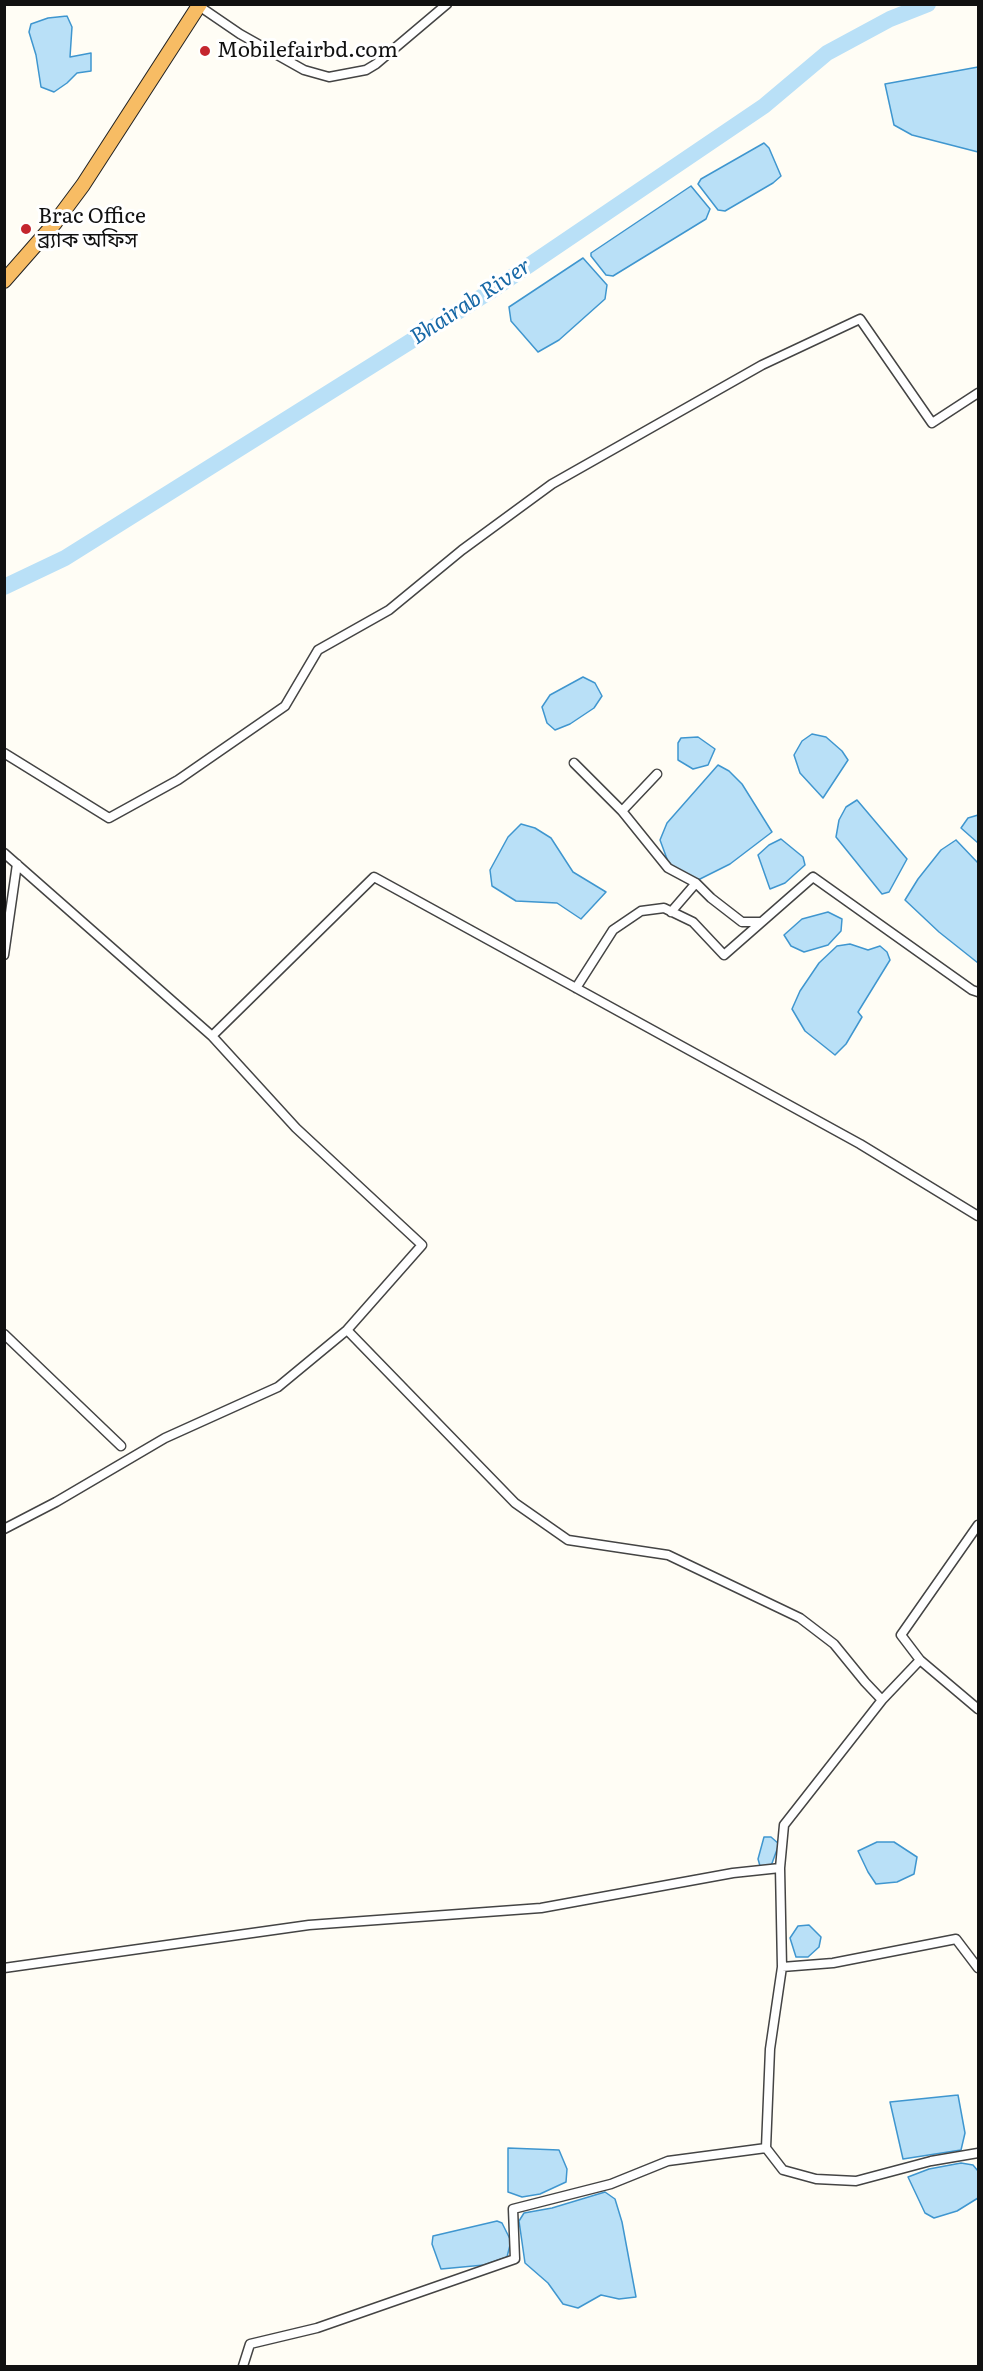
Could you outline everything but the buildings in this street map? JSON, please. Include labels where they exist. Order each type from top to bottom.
[{"type":"highway","points":[[4,281],[54,224],[83,185],[199,5]]},
{"type":"street","points":[[199,5],[240,34],[304,70],[329,77],[366,70],[376,64],[447,4]]},
{"type":"street","points":[[4,753],[109,818],[177,780],[285,706],[318,650],[389,610],[462,550],[552,484],[762,365],[860,319],[932,423],[978,393]]},
{"type":"street","points":[[574,763],[622,811],[668,868],[696,883],[742,922],[761,922]]},
{"type":"street","points":[[622,811],[657,774]]},
{"type":"street","points":[[4,853],[212,1036],[296,1128],[422,1245],[347,1330],[278,1388],[165,1438],[56,1502],[4,1528]]},
{"type":"street","points":[[4,955],[17,864]]},
{"type":"street","points":[[212,1036],[374,877],[860,1144],[978,1216]]},
{"type":"street","points":[[576,988],[613,930],[641,911],[664,908],[693,922],[724,955],[813,877],[978,993]]},
{"type":"street","points":[[671,912],[696,883]]},
{"type":"street","points":[[347,1330],[515,1503],[568,1540],[668,1555],[800,1618],[834,1644],[882,1700]]},
{"type":"street","points":[[4,1334],[121,1446]]},
{"type":"street","points":[[978,1525],[901,1635],[920,1660],[978,1709]]},
{"type":"street","points":[[920,1660],[882,1700],[784,1826],[780,1868],[782,1967],[770,2049],[766,2148],[783,2170],[816,2179],[856,2181],[932,2161],[978,2153]]},
{"type":"street","points":[[4,1968],[309,1924],[541,1908],[733,1873],[780,1868]]},
{"type":"street","points":[[782,1967],[833,1963],[956,1939],[978,1968]]},
{"type":"street","points":[[243,2367],[250,2344],[317,2328],[515,2259],[513,2209],[611,2184],[668,2161],[766,2148]]},
{"type":"water","points":[[67,16],[72,27],[70,57],[91,53],[91,71],[77,73],[54,92],[41,87],[36,55],[29,32],[31,24],[48,18]]},
{"type":"water","points":[[978,67],[978,152],[912,135],[894,125],[885,84]]},
{"type":"water","points":[[764,143],[769,148],[781,176],[725,211],[718,210],[698,184],[701,179]]},
{"type":"water","points":[[691,186],[710,209],[706,219],[613,276],[606,275],[591,253]]},
{"type":"water","points":[[583,258],[607,285],[605,299],[559,340],[538,352],[511,321],[509,307]]},
{"type":"water","points":[[583,677],[595,683],[602,696],[594,708],[570,724],[555,730],[547,723],[542,707],[550,695]]},
{"type":"water","points":[[812,734],[826,737],[842,751],[848,760],[823,798],[800,773],[794,755],[802,741]]},
{"type":"water","points":[[698,737],[715,749],[708,765],[693,769],[678,760],[678,743],[681,738]]},
{"type":"water","points":[[718,765],[729,771],[742,784],[772,832],[730,864],[698,880],[670,867],[660,840],[667,823]]},
{"type":"water","points":[[857,800],[907,859],[889,892],[882,894],[836,837],[839,820],[846,807]]},
{"type":"water","points":[[978,815],[978,843],[961,828],[968,818]]},
{"type":"water","points":[[521,824],[535,828],[551,838],[573,872],[606,892],[581,919],[557,903],[516,901],[492,886],[490,870],[508,837]]},
{"type":"water","points":[[781,839],[803,857],[805,865],[785,883],[770,889],[758,855],[769,845]]},
{"type":"water","points":[[956,840],[978,863],[978,963],[939,932],[905,900],[941,850]]},
{"type":"water","points":[[828,912],[842,919],[841,931],[828,945],[804,952],[791,946],[784,935],[802,919]]},
{"type":"water","points":[[850,944],[868,950],[880,946],[887,952],[890,960],[858,1012],[862,1017],[846,1044],[835,1055],[805,1031],[792,1009],[800,991],[819,963],[837,946]]},
{"type":"water","points":[[764,1837],[771,1837],[779,1844],[771,1866],[760,1866],[758,1859]]},
{"type":"water","points":[[877,1842],[894,1842],[917,1857],[914,1874],[897,1882],[876,1884],[858,1851]]},
{"type":"water","points":[[809,1925],[821,1937],[819,1947],[808,1957],[796,1957],[790,1938],[798,1926]]},
{"type":"water","points":[[958,2095],[965,2133],[961,2150],[903,2159],[890,2102]]},
{"type":"water","points":[[508,2148],[559,2150],[567,2169],[566,2182],[540,2194],[522,2197],[508,2192]]},
{"type":"water","points":[[961,2163],[973,2165],[978,2171],[978,2198],[957,2211],[934,2218],[925,2213],[908,2177],[929,2169]]},
{"type":"water","points":[[605,2192],[615,2199],[622,2222],[636,2297],[619,2299],[601,2295],[578,2308],[563,2304],[548,2283],[525,2263],[519,2221],[524,2213],[552,2208]]},
{"type":"water","points":[[497,2221],[502,2223],[511,2241],[507,2257],[484,2265],[441,2269],[432,2244],[433,2236]]},
{"type":"waterway","name":"Bhairab River","points":[[4,587],[65,558],[494,289],[764,106],[827,53],[890,19],[928,4]]},
{"type":"place","name":"Mobilefairbd.com","points":[[205,51]]},
{"type":"place","name":"Brac Office ব্র্যাক অফিস","points":[[26,229]]}]
